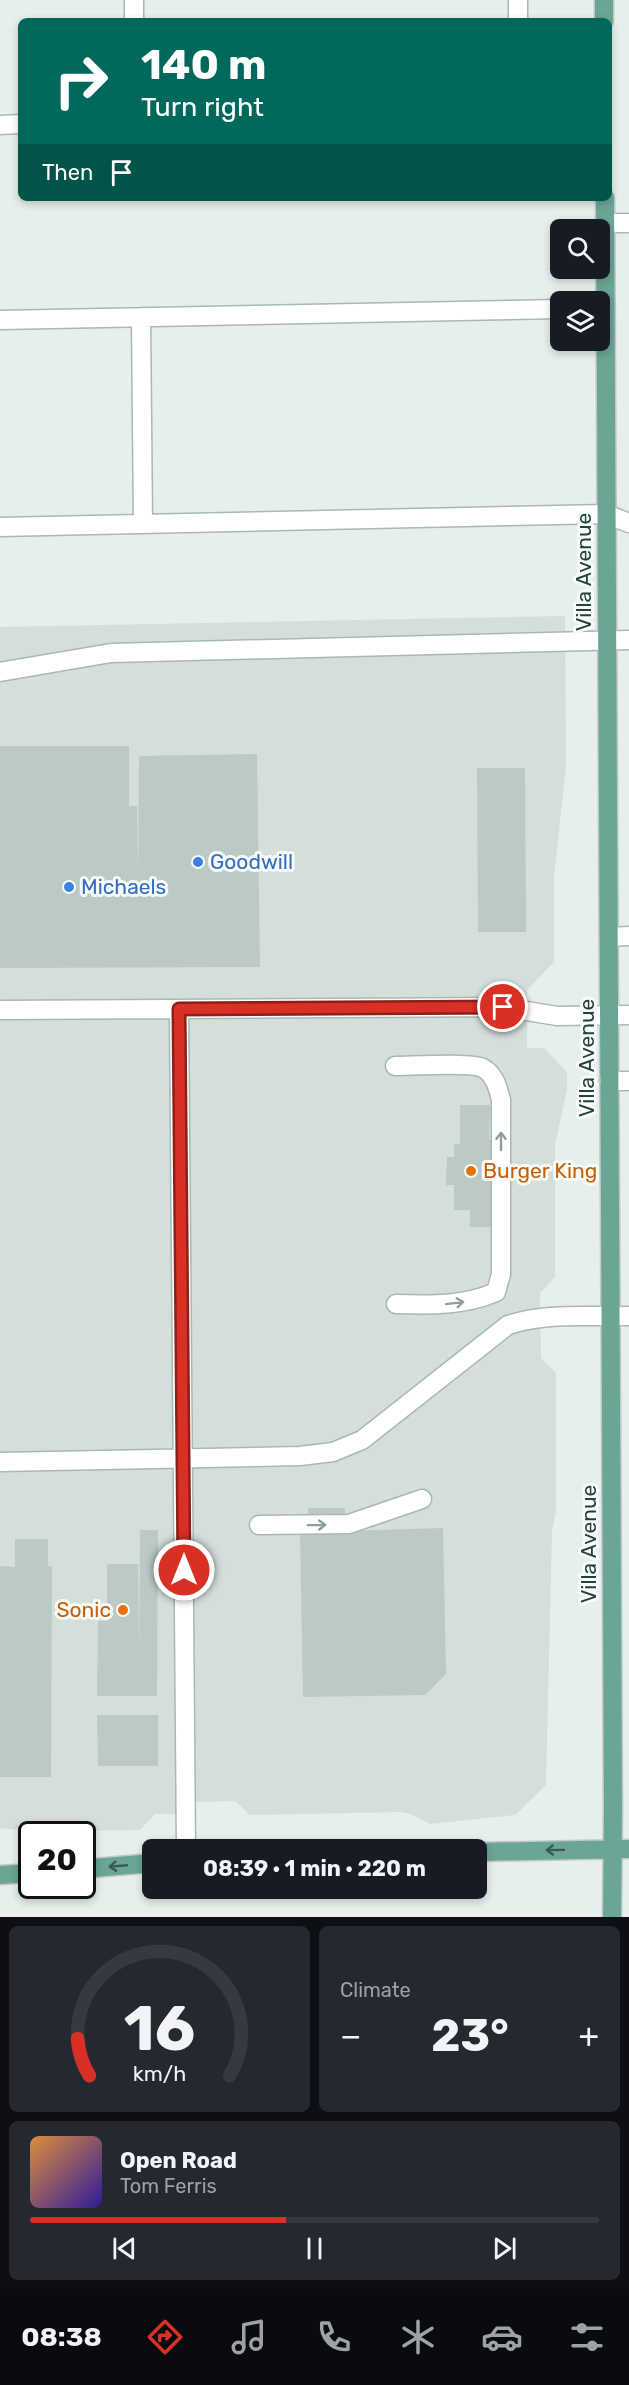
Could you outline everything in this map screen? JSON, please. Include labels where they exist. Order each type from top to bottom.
[{"type":"main road","points":[[604,0],[604,18]]},
{"type":"main road","name":"Villa Avenue","points":[[605,201],[605,219]]},
{"type":"main road","name":"Villa Avenue","points":[[604,351],[609,1081],[620,1316],[621,1849],[612,1917]]},
{"type":"main road","points":[[487,1852],[621,1849]]},
{"type":"main road","points":[[96,1868],[142,1864]]},
{"type":"main road","points":[[0,1875],[18,1874]]},
{"type":"street","points":[[134,0],[134,18]]},
{"type":"street","points":[[518,0],[518,18]]},
{"type":"street","points":[[0,125],[18,124]]},
{"type":"street","points":[[610,223],[629,223]]},
{"type":"street","points":[[0,320],[550,309]]},
{"type":"street","points":[[141,317],[143,524]]},
{"type":"street","points":[[0,527],[606,514],[629,523]]},
{"type":"street","points":[[0,672],[111,653],[629,640]]},
{"type":"street","points":[[609,937],[629,936]]},
{"type":"street","points":[[0,1010],[503,1007],[557,1016],[629,1015]]},
{"type":"street","points":[[179,1009],[186,1839]]},
{"type":"street","points":[[395,1066],[448,1065],[482,1068],[495,1080],[501,1100],[501,1274],[496,1292],[478,1299],[450,1304],[396,1304]]},
{"type":"street","points":[[609,1081],[629,1080]]},
{"type":"street","points":[[0,1462],[300,1456],[333,1452],[362,1440],[508,1325],[547,1316],[620,1316]]},
{"type":"street","points":[[259,1525],[349,1524],[422,1499]]},
{"type":"shaded area","points":[[565,616],[566,766],[554,877],[554,962],[527,990],[527,1048],[544,1048],[567,1072],[567,1090],[555,1145],[555,1277],[540,1293],[541,1358],[556,1373],[556,1511],[552,1531],[546,1785],[515,1815],[430,1824],[411,1814],[400,1812],[250,1815],[235,1801],[189,1802],[189,1814],[155,1814],[140,1830],[96,1831],[96,1821],[18,1821],[18,1830],[0,1828],[0,627]]},
{"type":"building","points":[[0,746],[129,746],[129,806],[137,806],[138,878],[139,756],[257,754],[260,967],[0,968]]},
{"type":"building","points":[[477,768],[525,768],[526,932],[478,932]]},
{"type":"building","name":"Burger King","points":[[460,1105],[490,1105],[489,1140],[496,1140],[495,1227],[470,1227],[470,1210],[454,1210],[454,1185],[446,1185],[447,1157],[454,1157],[454,1144],[460,1144]]},
{"type":"building","points":[[308,1508],[345,1508],[345,1531],[443,1528],[446,1674],[425,1695],[303,1697],[300,1533],[309,1533]]},
{"type":"building","points":[[140,1530],[158,1530],[157,1696],[97,1696],[98,1621],[107,1621],[107,1564],[138,1564],[139,1651]]},
{"type":"building","points":[[15,1539],[48,1539],[48,1566],[52,1566],[51,1777],[0,1777],[0,1566],[15,1567]]},
{"type":"building","points":[[97,1715],[158,1715],[158,1766],[98,1766]]},
{"type":"place","name":"Goodwill","points":[[198,862]]},
{"type":"place","name":"Michaels","points":[[69,887]]},
{"type":"place","name":"Burger King","points":[[471,1171]]},
{"type":"place","name":"Sonic","points":[[123,1610]]},
{"type":"route","points":[[184,1570],[179,1009],[503,1007]]}]
